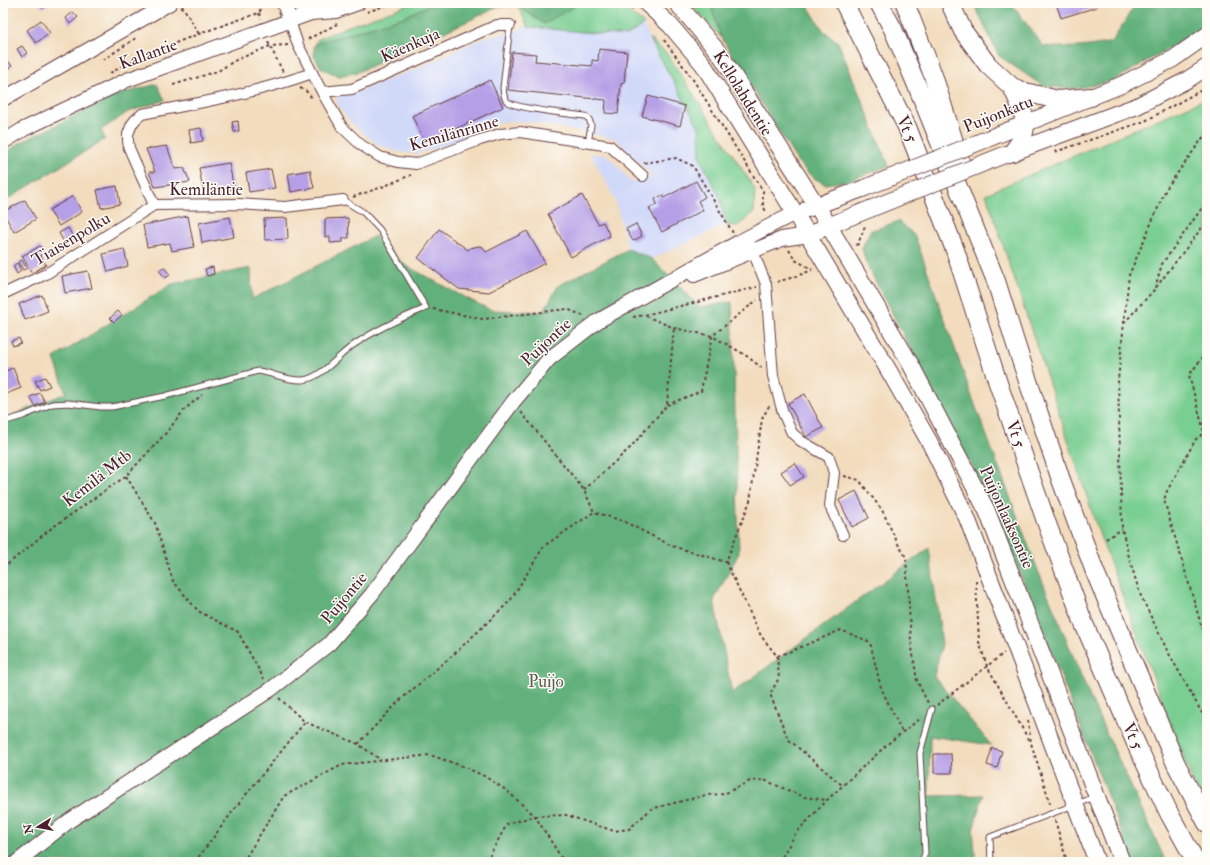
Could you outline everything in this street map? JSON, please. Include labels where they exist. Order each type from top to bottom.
[{"type":"highway","name":"Vt 5","points":[[844,3],[907,127],[955,250],[1042,510],[1084,624],[1138,748],[1170,815],[1196,862]]},
{"type":"highway","name":"Vt 5","points":[[879,3],[893,29],[918,88],[996,281],[1060,477],[1095,572],[1176,764],[1207,823]]},
{"type":"highway","points":[[905,3],[933,75],[996,281]]},
{"type":"highway","points":[[950,3],[963,31],[988,65],[1012,87],[1025,92],[1058,100],[1091,97]]},
{"type":"highway","points":[[1009,153],[1023,137],[1025,124],[1021,106],[1012,87]]},
{"type":"main road","name":"Kellolahdentie","points":[[677,3],[720,54],[817,206]]},
{"type":"main road","name":"Kellolahdentie","points":[[641,8],[670,25],[703,64],[795,214]]},
{"type":"main road","name":"Puijonkatu","points":[[795,214],[862,189],[1121,85],[1173,59],[1207,35]]},
{"type":"main road","points":[[808,235],[828,226],[869,216],[1009,153],[1137,106],[1187,80],[1207,67]]},
{"type":"main road","name":"Puijonlaaksontie","points":[[817,206],[910,363],[987,511],[1122,862]]},
{"type":"main road","points":[[795,214],[889,371],[930,443],[967,518],[1097,862]]},
{"type":"street","points":[[284,3],[290,21]]},
{"type":"street","name":"Kallantie","points":[[311,13],[323,3]]},
{"type":"street","points":[[3,99],[153,6],[176,5]]},
{"type":"street","name":"Kallantie","points":[[3,142],[24,129],[127,80],[311,13],[362,8]]},
{"type":"street","name":"Kemilänrinne","points":[[290,21],[298,45],[342,127],[361,146],[380,157],[398,162],[416,164],[480,140],[500,134],[520,132],[610,146],[643,176]]},
{"type":"street","name":"Käenkuja","points":[[322,92],[352,89],[498,25],[510,24]]},
{"type":"street","name":"Kemiläntie","points":[[312,73],[288,82],[219,99],[142,114],[132,124],[128,134],[129,148],[154,205],[238,204],[285,207],[343,200]]},
{"type":"street","name":"Tiaisenpolku","points":[[3,294],[46,274],[154,205]]},
{"type":"street","name":"Puijontie","points":[[17,862],[69,821],[270,690],[329,644],[372,594],[513,402],[549,359],[598,321],[743,239],[795,214]]},
{"type":"street","name":"Puijontie","points":[[641,296],[782,239],[808,235]]},
{"type":"street","points":[[743,239],[753,251],[766,288],[773,376],[776,392],[783,413],[792,432],[801,441],[829,457],[834,473],[830,506],[843,535]]},
{"type":"lane","points":[[510,24],[503,88],[504,97],[507,102],[518,106],[585,116],[589,119],[591,125],[588,143]]},
{"type":"lane","points":[[3,422],[23,416],[52,404],[68,403],[112,407],[165,396],[258,371],[268,372],[292,380],[304,380],[315,376],[355,344],[399,319],[426,308],[380,230],[363,212],[343,200]]},
{"type":"lane","points":[[922,862],[925,853],[920,753],[932,709]]},
{"type":"lane","points":[[991,862],[990,837],[1097,797]]},
{"type":"path","points":[[258,13],[264,3]]},
{"type":"path","points":[[362,8],[393,3]]},
{"type":"path","points":[[626,3],[641,8]]},
{"type":"path","points":[[176,5],[199,34]]},
{"type":"path","points":[[173,85],[218,71],[236,60],[270,46],[298,45],[340,22]]},
{"type":"path","points":[[662,38],[692,78],[763,191],[763,206],[768,215]]},
{"type":"path","points":[[270,46],[288,82],[306,91],[315,102]]},
{"type":"path","points":[[1207,132],[1166,189],[1129,275],[1118,380],[1122,529],[1130,561],[1140,594],[1167,650],[1207,722]]},
{"type":"path","points":[[632,165],[676,158],[693,166],[743,239]]},
{"type":"path","points":[[343,200],[382,187],[417,172]]},
{"type":"path","points":[[1154,290],[1162,264],[1207,201]]},
{"type":"path","points":[[854,246],[858,244],[869,216]]},
{"type":"path","points":[[1124,324],[1154,290],[1207,220]]},
{"type":"path","points":[[629,317],[645,315],[766,288],[813,269],[795,260],[789,250]]},
{"type":"path","points":[[584,490],[630,448],[667,405],[701,391],[712,336],[766,288]]},
{"type":"path","points":[[426,308],[483,320],[567,309],[598,321]]},
{"type":"path","points":[[645,315],[674,328],[712,336],[744,354],[773,376]]},
{"type":"path","points":[[667,405],[674,328]]},
{"type":"path","points":[[1207,352],[1189,374],[1207,443]]},
{"type":"path","name":"Kemilä Mtb","points":[[3,568],[49,530],[126,476],[166,433],[185,409],[215,383]]},
{"type":"path","points":[[776,392],[762,419],[750,501],[726,562],[761,636],[776,656],[779,678],[770,694],[788,739],[843,786]]},
{"type":"path","points":[[513,402],[584,490],[594,512],[623,521],[672,546],[726,562]]},
{"type":"path","points":[[1207,432],[1196,439],[1167,491],[1164,500],[1202,628],[1207,627]]},
{"type":"path","points":[[834,473],[860,480],[882,510],[899,546],[906,557],[911,641],[917,681],[932,709]]},
{"type":"path","points":[[126,476],[155,523],[173,581],[198,611],[238,632],[270,690],[305,722],[358,744],[382,761]]},
{"type":"path","points":[[358,744],[398,702],[453,655],[510,601],[544,546],[594,512]]},
{"type":"path","points":[[1106,539],[1122,529]]},
{"type":"path","points":[[975,575],[979,642],[987,666],[1031,743]]},
{"type":"path","points":[[776,656],[841,630],[870,642],[880,688],[902,732]]},
{"type":"path","points":[[779,862],[796,833],[827,800],[902,732],[1004,653]]},
{"type":"path","points":[[1027,715],[1031,743],[1067,862]]},
{"type":"path","points":[[195,862],[236,807],[305,722]]},
{"type":"path","points":[[243,862],[284,796],[342,765],[430,755],[462,766],[484,776],[506,790],[535,816],[564,862]]},
{"type":"path","points":[[486,862],[507,824],[535,816],[566,814],[614,831],[629,829],[651,809],[706,795],[724,794],[750,781],[764,780],[804,797],[827,800]]},
{"type":"shaded area","points":[[644,25],[649,38],[699,127],[700,158],[720,198],[726,225],[652,259],[628,249],[615,200],[590,153],[607,155],[632,182],[652,176],[616,139],[530,122],[508,121],[500,122],[448,144],[417,154],[394,151],[378,145],[353,125],[339,107],[336,97],[360,91],[420,67],[485,37],[528,27],[627,36]]},
{"type":"green space","points":[[413,3],[433,3],[404,17],[320,42],[314,47],[317,40],[346,27]]},
{"type":"green space","points":[[433,3],[580,3],[544,24],[518,6],[498,7],[358,72],[339,76],[321,68],[314,56],[314,47],[320,42],[404,17]]},
{"type":"green space","points":[[580,3],[617,3],[644,24],[627,36],[528,27],[518,6],[544,24]]},
{"type":"green space","points":[[690,3],[710,3],[721,37]]},
{"type":"green space","points":[[710,3],[806,3],[823,30],[838,42],[889,166],[847,181],[825,184],[812,177],[797,161],[721,37]]},
{"type":"green space","points":[[973,3],[1011,3],[1043,46],[1078,47],[1112,42],[1136,3],[1207,3],[1207,26],[1113,81],[1074,89],[1043,86],[999,56]]},
{"type":"green space","points":[[649,38],[668,55],[755,189],[754,212],[738,226],[726,225],[720,198],[700,158],[699,127]]},
{"type":"green space","points":[[157,84],[165,100],[128,112],[101,130],[105,139],[3,202],[3,155],[18,144],[117,95]]},
{"type":"green space","points":[[1207,98],[1207,806],[1192,780],[1100,536],[986,194]]},
{"type":"green space","points":[[899,221],[915,236],[972,397],[1037,568],[1092,702],[1166,862],[1133,862],[1045,635],[994,510],[866,263],[862,248],[870,231]]},
{"type":"green space","name":"Puijo","points":[[375,236],[405,265],[491,310],[543,312],[558,286],[628,249],[652,259],[700,307],[732,302],[739,553],[714,600],[732,693],[929,548],[942,644],[934,676],[991,745],[930,736],[929,796],[983,795],[973,830],[976,862],[3,862],[3,419],[66,393],[54,358],[172,284],[251,268],[252,299]]},
{"type":"building","points":[[39,3],[49,3],[43,8]]},
{"type":"building","points":[[1056,3],[1095,3],[1097,7],[1061,18]]},
{"type":"building","points":[[73,12],[78,17],[70,24],[66,18]]},
{"type":"building","points":[[41,20],[50,33],[36,43],[27,30]]},
{"type":"building","points":[[22,46],[27,53],[22,57],[17,49]]},
{"type":"building","points":[[599,49],[627,52],[624,83],[621,84],[618,114],[605,113],[606,100],[508,90],[512,52],[536,54],[535,61],[592,66],[592,60],[598,61]]},
{"type":"building","points":[[8,61],[12,66],[4,73],[3,64]]},
{"type":"building","points":[[490,80],[503,107],[425,143],[412,116]]},
{"type":"building","points":[[648,96],[685,106],[680,126],[642,116]]},
{"type":"building","points":[[238,121],[239,131],[234,132],[232,122]]},
{"type":"building","points":[[201,128],[203,141],[191,143],[189,130]]},
{"type":"building","points":[[167,146],[175,169],[184,168],[190,182],[155,187],[149,172],[155,172],[146,149]]},
{"type":"building","points":[[229,163],[234,189],[211,193],[210,189],[203,190],[199,168]]},
{"type":"building","points":[[271,169],[275,188],[249,192],[246,173]]},
{"type":"building","points":[[310,170],[314,188],[291,192],[288,174]]},
{"type":"building","points":[[696,181],[705,197],[698,201],[703,210],[662,232],[649,208],[657,204],[655,199],[663,195],[664,198]]},
{"type":"building","points":[[117,186],[120,204],[101,208],[97,190]]},
{"type":"building","points":[[582,195],[598,224],[603,222],[610,236],[571,257],[548,214]]},
{"type":"building","points":[[73,196],[82,212],[59,226],[49,210]]},
{"type":"building","points":[[25,200],[36,219],[14,232],[3,212]]},
{"type":"building","points":[[188,216],[194,247],[172,251],[170,243],[147,247],[143,225]]},
{"type":"building","points":[[230,217],[234,237],[202,243],[199,223]]},
{"type":"building","points":[[287,218],[288,239],[265,240],[264,219]]},
{"type":"building","points":[[348,218],[349,238],[343,238],[343,242],[330,243],[330,237],[325,237],[325,219]]},
{"type":"building","points":[[636,224],[642,236],[633,241],[626,229]]},
{"type":"building","points":[[68,228],[76,242],[67,248],[59,233]]},
{"type":"building","points":[[439,229],[468,250],[479,246],[483,247],[486,252],[527,231],[545,263],[489,292],[459,289],[418,258]]},
{"type":"building","points":[[40,246],[44,253],[40,255],[46,265],[32,273],[22,256]]},
{"type":"building","points":[[124,249],[128,266],[108,272],[103,254]]},
{"type":"building","points":[[22,260],[27,268],[23,270],[18,262]]},
{"type":"building","points":[[17,263],[21,271],[17,274],[13,266]]},
{"type":"building","points":[[164,267],[170,275],[165,278],[159,270]]},
{"type":"building","points":[[213,267],[214,274],[207,276],[205,269]]},
{"type":"building","points":[[88,271],[92,288],[65,293],[62,276]]},
{"type":"building","points":[[42,295],[48,311],[25,320],[19,304]]},
{"type":"building","points":[[118,311],[122,315],[114,322],[110,318]]},
{"type":"building","points":[[19,338],[21,343],[13,346],[11,341]]},
{"type":"building","points":[[13,368],[21,388],[3,395],[3,372]]},
{"type":"building","points":[[45,377],[50,386],[40,390],[35,381]]},
{"type":"building","points":[[40,393],[45,402],[35,406],[30,397]]},
{"type":"building","points":[[805,394],[823,428],[806,437],[788,403]]},
{"type":"building","points":[[795,463],[804,477],[790,485],[781,472]]},
{"type":"building","points":[[856,491],[869,518],[852,527],[839,500]]},
{"type":"building","points":[[992,748],[1002,751],[997,768],[987,765]]},
{"type":"building","points":[[934,754],[951,754],[952,773],[934,773]]}]
